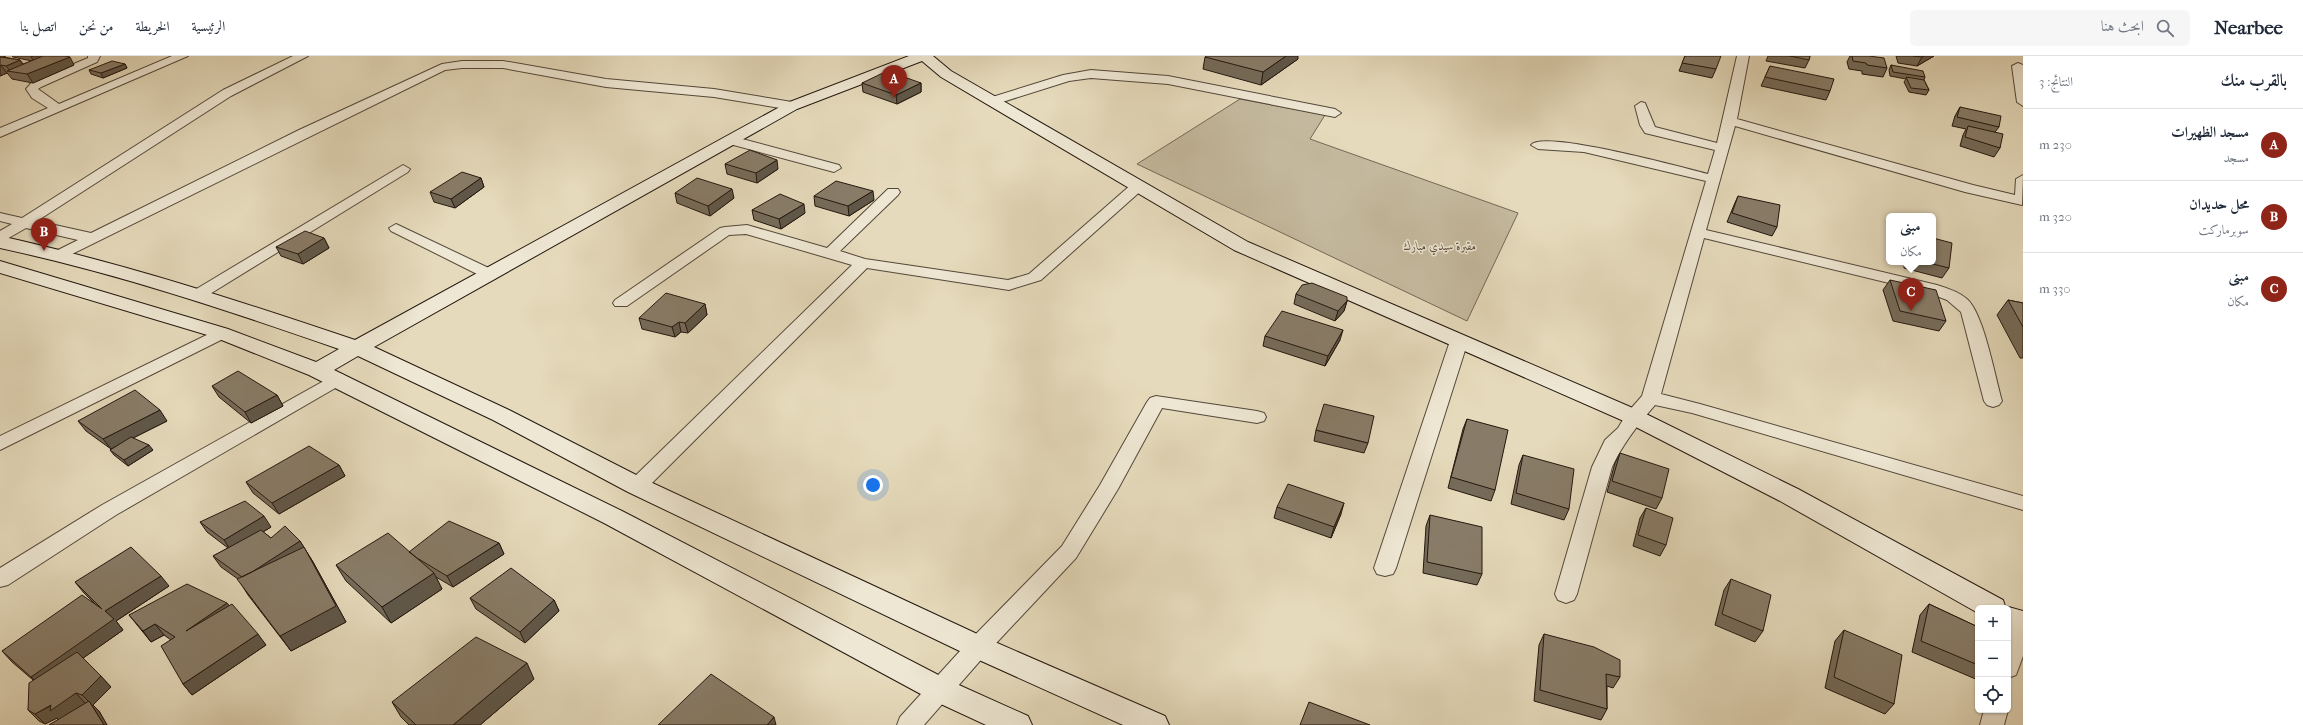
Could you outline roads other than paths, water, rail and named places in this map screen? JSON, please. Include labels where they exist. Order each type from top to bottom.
[{"type":"main road","points":[[327,375],[358,348],[792,106],[923,56],[946,74],[1241,246],[1634,417],[1789,495],[1988,605]]},
{"type":"main road","points":[[0,242],[59,255],[199,294],[358,348],[501,415],[637,486],[978,647],[1154,725]]},
{"type":"main road","points":[[0,267],[221,333],[327,375],[613,518],[940,690],[1017,725]]},
{"type":"street","points":[[57,108],[36,95],[32,88],[93,60],[94,56]]},
{"type":"street","points":[[0,133],[182,56]]},
{"type":"street","points":[[0,238],[227,93],[302,56]]},
{"type":"street","points":[[508,64],[524,56]]},
{"type":"street","points":[[1566,594],[1602,467],[1612,445],[1625,432],[1634,417],[1650,398],[1730,121],[1743,56]]},
{"type":"street","points":[[59,255],[442,67],[471,60],[508,64],[607,83],[729,95],[792,106]]},
{"type":"street","points":[[2018,66],[2023,102]]},
{"type":"street","points":[[994,101],[1067,78],[1091,74],[1133,76],[1168,80],[1335,112]]},
{"type":"street","points":[[1641,106],[1646,125],[1650,130],[1721,148]]},
{"type":"street","points":[[1730,121],[1970,189],[2022,201],[2023,179]]},
{"type":"street","points":[[731,140],[834,168]]},
{"type":"street","points":[[1538,145],[1584,148],[1713,179]]},
{"type":"street","points":[[199,294],[403,169]]},
{"type":"street","points":[[620,304],[725,231],[747,229],[862,263],[1009,285],[1035,277],[1138,186]]},
{"type":"street","points":[[830,253],[894,192]]},
{"type":"street","points":[[0,217],[91,238]]},
{"type":"street","points":[[396,228],[490,274]]},
{"type":"street","points":[[1697,232],[1931,288],[1953,296],[1963,303],[1968,312],[1993,402]]},
{"type":"street","points":[[637,486],[862,263]]},
{"type":"street","points":[[0,444],[221,333]]},
{"type":"street","points":[[1385,568],[1459,341]]},
{"type":"street","points":[[0,578],[327,375]]},
{"type":"street","points":[[1650,398],[1694,408],[2023,503]]},
{"type":"street","points":[[909,725],[978,647],[1068,552],[1108,489],[1156,402],[1257,417]]},
{"type":"street","points":[[2011,652],[2017,621]]},
{"type":"street","points":[[1992,725],[1995,713]]},
{"type":"place","name":"مسجد الظهيرات","points":[[894,98]]},
{"type":"place","name":"محل حديدان","points":[[44,251]]},
{"type":"place","name":"مبنى","points":[[1911,311]]},
{"type":"park label","name":"مقبرة سيدي مبارك","points":[[1440,246]]}]
